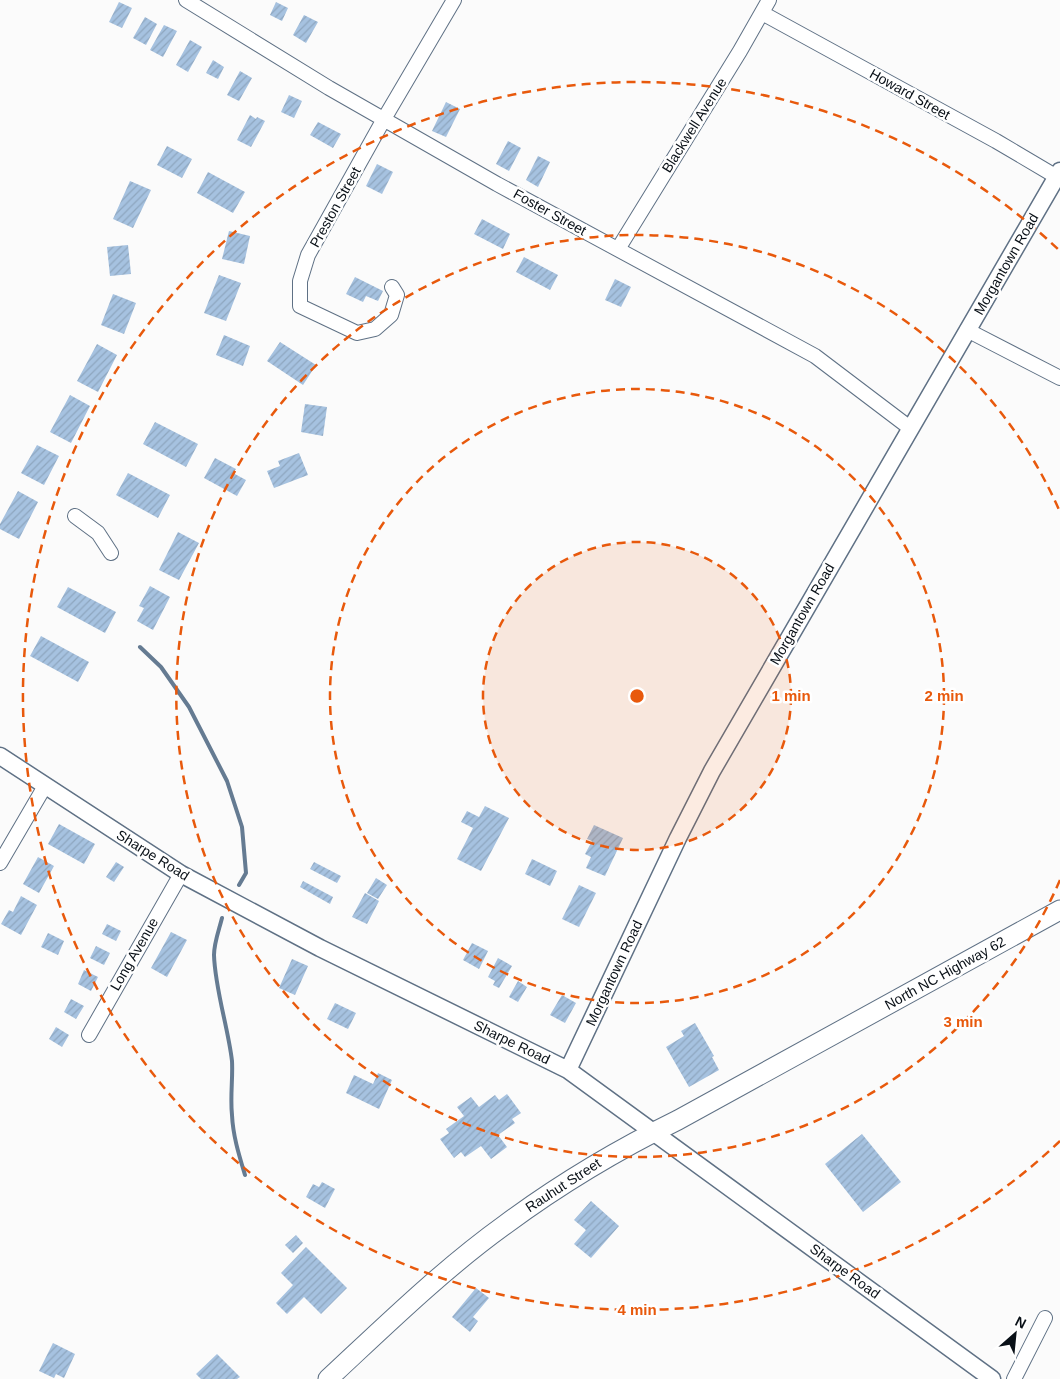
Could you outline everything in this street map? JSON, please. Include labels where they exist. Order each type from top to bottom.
[{"type":"main road","name":"North NC Highway 62","points":[[830,1037],[1060,910]]},
{"type":"main road","name":"Rauhut Street","points":[[328,1379],[445,1273],[504,1225],[584,1170],[624,1146],[830,1037]]},
{"type":"street","name":"Preston Street","points":[[392,288],[397,295],[391,314],[375,329],[357,333],[300,306],[300,281],[308,255],[384,119],[454,0]]},
{"type":"street","name":"Blackwell Avenue","points":[[618,249],[769,0]]},
{"type":"street","name":"Foster Street","points":[[193,2],[329,88],[497,184],[815,356],[910,428]]},
{"type":"street","name":"Howard Street","points":[[762,13],[1058,174]]},
{"type":"street","name":"Morgantown Road","points":[[568,1070],[678,838],[712,771],[1058,174]]},
{"type":"street","points":[[967,330],[1060,378]]},
{"type":"street","points":[[75,516],[98,533],[111,553]]},
{"type":"street","name":"Sharpe Road","points":[[0,756],[181,874],[320,948],[568,1070],[992,1379]]},
{"type":"street","points":[[0,863],[45,786]]},
{"type":"street","name":"Long Avenue","points":[[89,1035],[181,874]]},
{"type":"street","points":[[1014,1379],[1045,1318]]},
{"type":"building","points":[[119,2],[132,8],[122,28],[109,22]]},
{"type":"building","points":[[276,2],[288,8],[282,21],[270,15]]},
{"type":"building","points":[[304,15],[318,22],[306,43],[293,35]]},
{"type":"building","points":[[145,17],[157,24],[146,45],[133,38]]},
{"type":"building","points":[[164,25],[177,31],[163,57],[150,50]]},
{"type":"building","points":[[190,40],[202,47],[188,72],[176,65]]},
{"type":"building","points":[[213,60],[224,67],[218,79],[206,73]]},
{"type":"building","points":[[240,71],[252,78],[239,101],[227,95]]},
{"type":"building","points":[[289,95],[302,101],[294,118],[281,112]]},
{"type":"building","points":[[446,102],[460,109],[446,137],[432,131]]},
{"type":"building","points":[[250,115],[265,121],[251,147],[237,140]]},
{"type":"building","points":[[318,122],[341,134],[333,148],[310,135]]},
{"type":"building","points":[[508,141],[521,148],[509,171],[496,164]]},
{"type":"building","points":[[167,146],[192,159],[182,178],[157,165]]},
{"type":"building","points":[[538,156],[550,162],[538,187],[526,180]]},
{"type":"building","points":[[377,164],[393,172],[382,194],[366,186]]},
{"type":"building","points":[[208,172],[245,192],[233,213],[197,193]]},
{"type":"building","points":[[130,181],[151,190],[133,228],[113,219]]},
{"type":"building","points":[[482,219],[510,234],[503,249],[474,234]]},
{"type":"building","points":[[229,231],[250,236],[244,264],[222,259]]},
{"type":"building","points":[[128,245],[131,274],[110,276],[107,247]]},
{"type":"building","points":[[524,257],[558,275],[550,290],[516,272]]},
{"type":"building","points":[[219,275],[241,283],[226,321],[204,313]]},
{"type":"building","points":[[355,277],[383,291],[378,301],[366,296],[363,302],[346,294]]},
{"type":"building","points":[[615,279],[631,287],[621,307],[605,300]]},
{"type":"building","points":[[113,294],[136,303],[124,334],[101,325]]},
{"type":"building","points":[[224,335],[250,346],[243,366],[216,355]]},
{"type":"building","points":[[280,342],[316,365],[303,385],[267,361]]},
{"type":"building","points":[[97,344],[117,355],[98,392],[77,381]]},
{"type":"building","points":[[70,395],[90,406],[71,443],[50,432]]},
{"type":"building","points":[[305,404],[327,407],[323,436],[301,432]]},
{"type":"building","points":[[155,422],[198,444],[186,467],[143,444]]},
{"type":"building","points":[[37,445],[59,456],[44,485],[21,473]]},
{"type":"building","points":[[299,453],[308,475],[274,488],[267,471],[280,466],[278,461]]},
{"type":"building","points":[[215,458],[236,469],[233,473],[246,480],[237,496],[204,478]]},
{"type":"building","points":[[128,473],[170,495],[158,518],[116,495]]},
{"type":"building","points":[[18,491],[38,502],[19,539],[0,529],[0,524]]},
{"type":"building","points":[[178,532],[199,543],[179,580],[159,570]]},
{"type":"building","points":[[150,586],[170,597],[153,630],[137,621],[144,608],[139,606]]},
{"type":"building","points":[[68,587],[116,612],[105,633],[57,607]]},
{"type":"building","points":[[41,636],[89,662],[78,682],[30,656]]},
{"type":"building","points":[[485,806],[509,818],[481,871],[457,859],[473,828],[461,822],[467,811],[479,817]]},
{"type":"building","points":[[59,824],[95,844],[84,864],[48,844]]},
{"type":"building","points":[[594,825],[623,838],[605,876],[586,868],[591,857],[585,854],[592,841],[587,839]]},
{"type":"building","points":[[38,857],[54,866],[39,893],[23,884]]},
{"type":"building","points":[[532,859],[557,871],[550,886],[525,874]]},
{"type":"building","points":[[116,862],[124,867],[114,882],[106,877]]},
{"type":"building","points":[[314,862],[341,876],[337,883],[310,869]]},
{"type":"building","points":[[376,878],[387,885],[378,899],[367,893]]},
{"type":"building","points":[[303,881],[333,897],[330,904],[300,887]]},
{"type":"building","points":[[579,885],[596,893],[579,927],[562,919]]},
{"type":"building","points":[[365,893],[379,901],[367,924],[352,917]]},
{"type":"building","points":[[21,896],[37,905],[21,935],[1,924],[9,910],[13,912]]},
{"type":"building","points":[[107,924],[121,931],[116,941],[102,934]]},
{"type":"building","points":[[171,932],[187,940],[167,977],[151,968]]},
{"type":"building","points":[[48,933],[64,941],[58,955],[41,947]]},
{"type":"building","points":[[472,943],[488,951],[479,969],[463,960]]},
{"type":"building","points":[[96,946],[110,953],[104,965],[90,958]]},
{"type":"building","points":[[498,958],[512,966],[499,988],[493,985],[495,981],[488,977]]},
{"type":"building","points":[[292,959],[308,966],[295,995],[279,988]]},
{"type":"building","points":[[84,970],[98,977],[91,991],[78,984]]},
{"type":"building","points":[[518,981],[527,987],[518,1002],[509,997]]},
{"type":"building","points":[[562,995],[576,1003],[565,1023],[550,1015]]},
{"type":"building","points":[[71,999],[84,1006],[76,1019],[64,1012]]},
{"type":"building","points":[[335,1003],[356,1013],[348,1029],[327,1019]]},
{"type":"building","points":[[695,1023],[714,1056],[712,1057],[719,1070],[689,1087],[666,1047],[684,1036],[681,1031]]},
{"type":"building","points":[[56,1027],[69,1035],[62,1047],[49,1039]]},
{"type":"building","points":[[378,1073],[392,1080],[379,1109],[346,1093],[354,1075],[373,1084]]},
{"type":"building","points":[[507,1094],[521,1113],[512,1119],[515,1123],[498,1135],[507,1147],[491,1159],[481,1146],[465,1157],[461,1152],[454,1158],[440,1139],[449,1133],[446,1129],[464,1116],[457,1107],[471,1097],[479,1107],[495,1095],[499,1100]]},
{"type":"building","points":[[862,1134],[901,1182],[863,1212],[825,1164]]},
{"type":"building","points":[[322,1182],[335,1189],[325,1208],[306,1197],[313,1184],[319,1187]]},
{"type":"building","points":[[591,1201],[619,1226],[591,1258],[574,1244],[586,1230],[574,1220]]},
{"type":"building","points":[[296,1235],[303,1243],[293,1253],[285,1245]]},
{"type":"building","points":[[306,1247],[347,1288],[321,1314],[304,1297],[287,1314],[276,1303],[293,1285],[281,1273]]},
{"type":"building","points":[[476,1288],[489,1298],[473,1317],[478,1321],[470,1332],[452,1317]]},
{"type":"building","points":[[53,1343],[75,1354],[64,1378],[56,1374],[54,1378],[39,1371]]},
{"type":"building","points":[[217,1354],[240,1377],[237,1379],[201,1379],[196,1374]]},
{"type":"waterway","points":[[140,647],[161,667],[189,707],[227,781],[242,827],[246,873],[239,885]]},
{"type":"waterway","points":[[222,918],[215,946],[215,968],[232,1061],[231,1102],[234,1130],[245,1175]]}]
